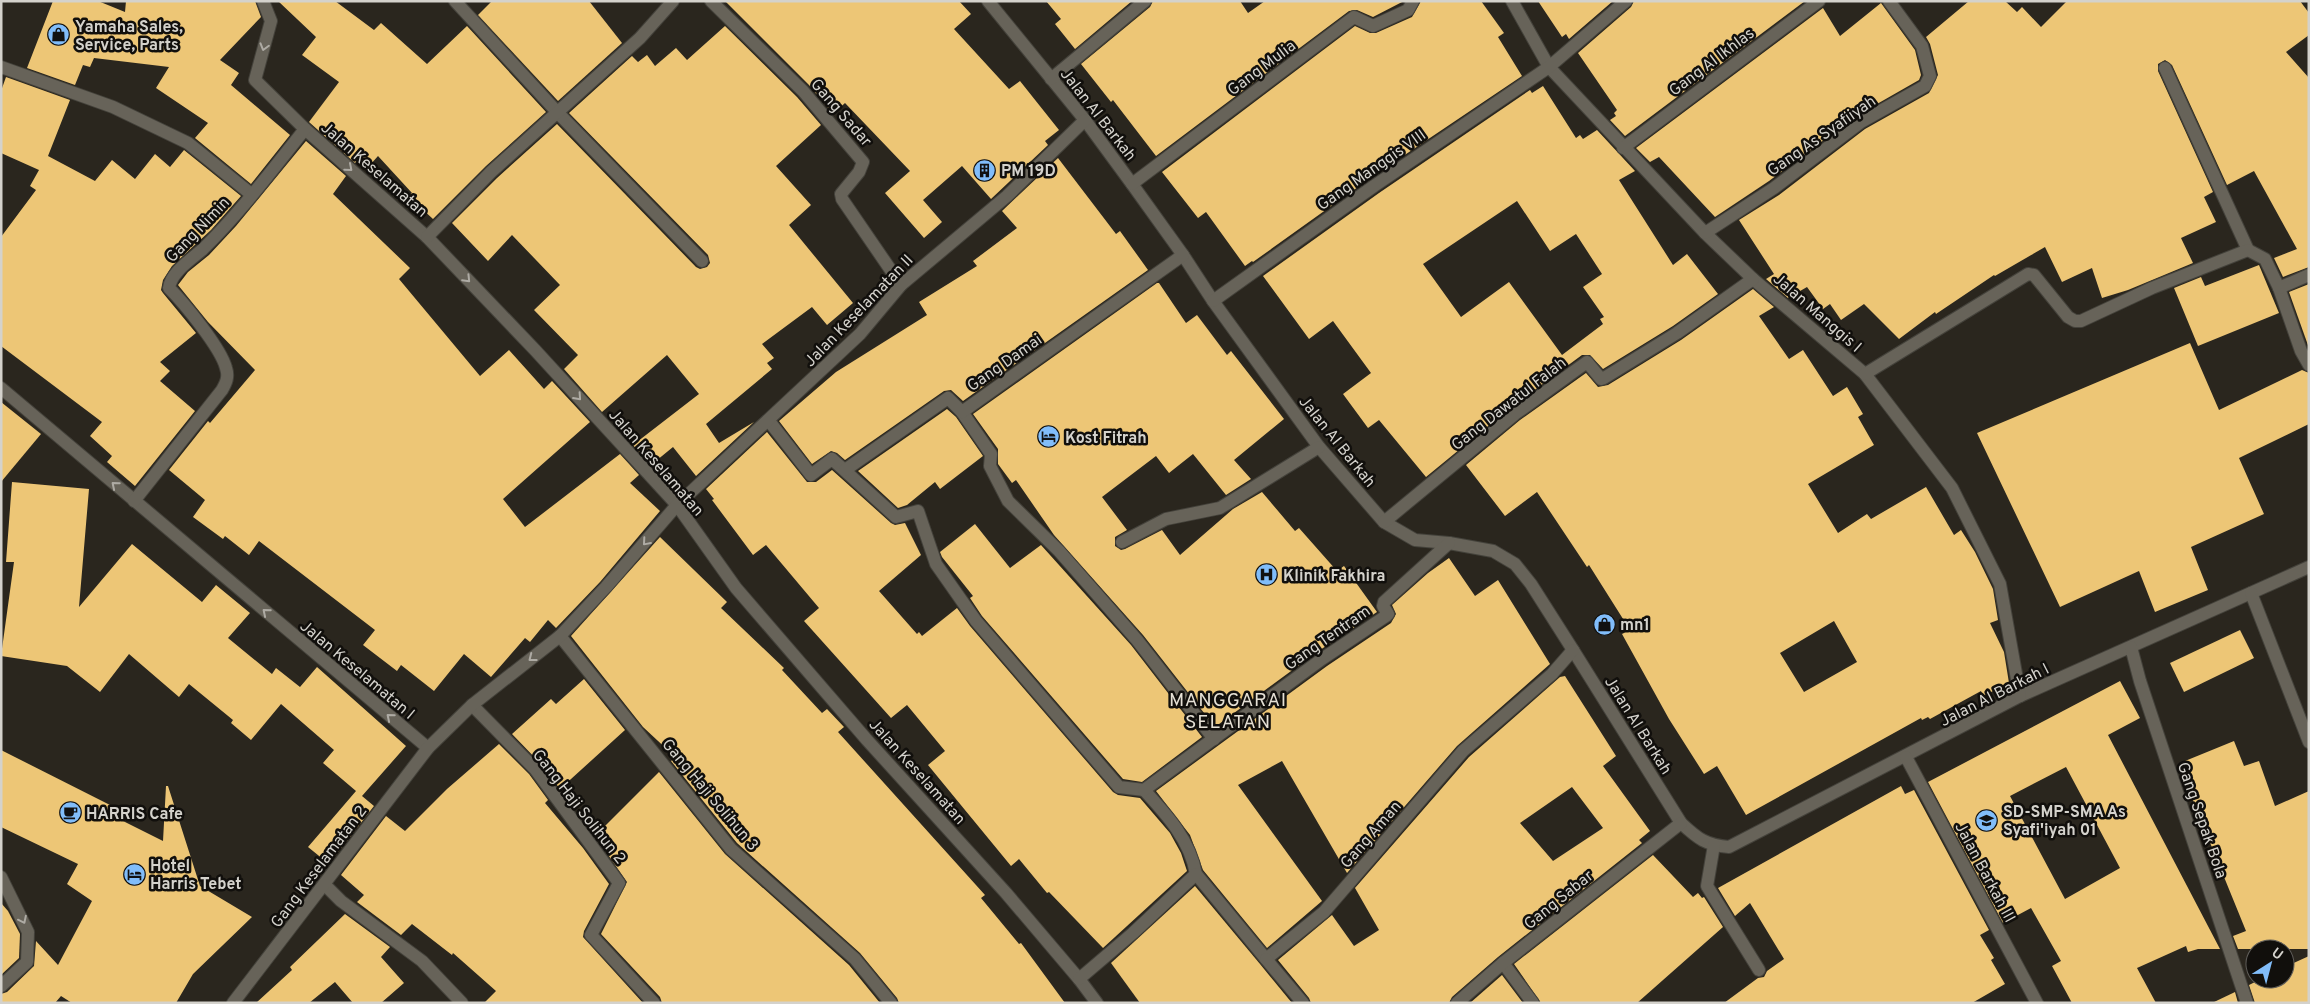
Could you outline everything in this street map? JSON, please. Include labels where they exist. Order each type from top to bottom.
[{"type":"street","name":"Jalan Keselamatan","points":[[262,1],[271,21],[255,80],[305,129],[427,237],[536,350],[677,505],[736,588],[867,740],[1000,886],[1079,978],[1097,1003]]},
{"type":"street","points":[[455,1],[558,113],[702,261]]},
{"type":"street","points":[[427,237],[490,172],[640,38],[674,1]]},
{"type":"street","name":"Gang Sadar","points":[[711,1],[803,91],[863,162],[859,172],[841,194],[842,199],[901,285]]},
{"type":"street","name":"Jalan Al Barkah","points":[[988,1],[1085,120],[1319,448],[1384,522],[1415,540],[1449,543],[1493,551],[1515,564],[1531,584],[1574,650],[1681,823],[1697,838]]},
{"type":"street","points":[[1051,79],[1145,1]]},
{"type":"street","name":"Gang Mulia","points":[[1132,184],[1354,17],[1373,26],[1408,10],[1413,1]]},
{"type":"street","name":"Jalan Manggis I","points":[[1512,1],[1549,67],[1623,148],[1705,233],[1753,278],[1865,374],[1952,488],[2000,584],[2020,696]]},
{"type":"street","name":"Gang Manggis VIII","points":[[1213,301],[1374,186],[1549,67],[1626,1]]},
{"type":"street","name":"Gang Al Ikhlas","points":[[1623,148],[1819,1]]},
{"type":"street","name":"Gang As Syafiiyah","points":[[1705,233],[1774,188],[1861,122],[1925,86],[1930,76],[1922,46],[1889,1]]},
{"type":"street","points":[[1,67],[113,107],[188,143],[251,194]]},
{"type":"street","points":[[2166,68],[2248,250],[2265,259],[2279,288],[2309,365]]},
{"type":"street","name":"Jalan Keselamatan II","points":[[677,505],[860,334],[901,285],[1008,196],[1085,120]]},
{"type":"street","name":"Gang Nimin","points":[[134,500],[222,390],[227,380],[226,367],[211,341],[169,288],[170,283],[174,276],[205,247],[305,129]]},
{"type":"street","points":[[1865,374],[2028,274],[2034,275],[2068,316],[2075,321],[2080,321],[2152,288],[2248,250]]},
{"type":"street","name":"Gang Damai","points":[[845,470],[948,398],[962,412],[1183,255]]},
{"type":"street","points":[[2279,288],[2309,275]]},
{"type":"street","name":"Gang Dawatul Falah","points":[[1384,522],[1515,414],[1586,362],[1601,379],[1604,378],[1677,333],[1753,278]]},
{"type":"street","name":"Jalan Keselamatan I","points":[[1,388],[428,748]]},
{"type":"street","points":[[962,412],[991,454],[990,466],[1008,501],[1059,551],[1138,640],[1214,738]]},
{"type":"street","points":[[769,421],[811,475],[832,460],[896,517],[918,511],[936,564],[976,621],[1119,787],[1144,790],[1172,821],[1193,858],[1196,874],[1303,1003]]},
{"type":"street","points":[[1122,542],[1166,519],[1220,508],[1319,448]]},
{"type":"street","points":[[428,748],[472,705],[560,636],[606,587],[677,505]]},
{"type":"street","name":"Gang Tentram","points":[[1144,790],[1322,659],[1386,616],[1388,614],[1383,606],[1384,602],[1449,543]]},
{"type":"street","name":"Jalan Al Barkah I","points":[[1697,838],[1714,845],[1729,847],[1906,757],[2020,696],[2309,567]]},
{"type":"street","points":[[2251,593],[2309,742]]},
{"type":"street","name":"Gang Haji Solihun 3","points":[[560,636],[731,849],[854,959],[891,1003]]},
{"type":"street","name":"Gang Sepak Bola","points":[[2131,647],[2140,681],[2247,1003]]},
{"type":"street","name":"Gang Aman","points":[[1266,959],[1324,912],[1464,751],[1552,674],[1574,650]]},
{"type":"street","name":"Gang Haji Solihun 2","points":[[472,705],[535,769],[619,883],[592,935],[654,1003]]},
{"type":"street","name":"Gang Keselamatan 2","points":[[237,1001],[428,748]]},
{"type":"street","name":"Jalan Barkah III","points":[[1906,757],[2037,1003]]},
{"type":"street","name":"Gang Sabar","points":[[1457,1003],[1503,964],[1681,823]]},
{"type":"street","points":[[1714,845],[1707,886],[1759,970]]},
{"type":"street","points":[[1079,978],[1133,933],[1196,874]]},
{"type":"street","points":[[1,877],[28,932],[27,962],[1,986]]},
{"type":"street","points":[[324,885],[341,901],[422,961],[462,1003]]},
{"type":"street","points":[[1503,964],[1533,1003]]},
{"type":"building","points":[[53,1],[98,1],[125,12],[126,1],[255,1],[261,17],[220,60],[239,73],[231,85],[290,135],[251,184],[195,138],[208,123],[156,88],[169,67],[94,58],[90,67],[83,65],[75,85],[27,68]]},
{"type":"building","points":[[278,1],[335,1],[374,30],[381,23],[427,64],[467,26],[546,112],[486,166],[433,219],[408,196],[412,193],[378,156],[370,165],[360,156],[355,163],[309,122],[339,82],[302,55],[316,37]]},
{"type":"building","points":[[492,1],[589,1],[622,43],[558,101],[478,15]]},
{"type":"building","points":[[725,1],[959,1],[971,14],[954,29],[1009,89],[1020,81],[1059,130],[1045,141],[1048,145],[991,199],[962,166],[923,200],[942,222],[924,238],[885,193],[910,171],[845,103],[833,114],[809,85]]},
{"type":"building","points":[[1046,1],[1132,1],[1075,49],[1055,24],[1061,19]]},
{"type":"building","points":[[1153,1],[1240,1],[1248,13],[1265,1],[1404,1],[1373,17],[1357,10],[1349,11],[1156,156],[1113,100],[1111,102],[1081,64],[1150,7]]},
{"type":"building","points":[[1421,1],[1481,1],[1504,33],[1498,37],[1522,76],[1369,179],[1245,266],[1206,212],[1198,218],[1162,172],[1355,26],[1370,33],[1376,33],[1412,17]]},
{"type":"building","points":[[1538,1],[1613,1],[1569,39],[1566,34],[1562,37]]},
{"type":"building","points":[[1634,1],[1805,1],[1625,136],[1610,120],[1616,116],[1614,113],[1617,110],[1578,53],[1631,7]]},
{"type":"building","points":[[1969,1],[2005,1],[2017,12],[2022,7],[2041,27],[2067,1],[2300,1],[2309,13],[2309,35],[2286,52],[2309,78],[2309,267],[2283,277],[2274,258],[2297,249],[2254,171],[2227,185],[2172,65],[2165,60],[2158,64],[2158,71],[2213,192],[2204,197],[2216,222],[2181,238],[2193,263],[2128,290],[2102,298],[2092,268],[2062,282],[2045,247],[1994,275],[1936,314],[1935,312],[1899,339],[1864,304],[1841,320],[1830,304],[1823,309],[1807,287],[1788,298],[1766,279],[1774,274],[1739,220],[1779,195],[1865,129],[1929,93],[1938,75],[1930,44],[1926,37]]},
{"type":"building","points":[[1881,3],[1915,50],[1921,75],[1919,80],[1856,116],[1769,181],[1715,217],[1659,157],[1650,162],[1636,148],[1823,8],[1840,36]]},
{"type":"building","points":[[725,26],[797,97],[821,125],[776,166],[811,205],[789,225],[853,303],[827,325],[812,307],[762,344],[774,358],[767,363],[772,369],[706,424],[719,443],[754,422],[696,476],[673,447],[651,465],[633,445],[699,394],[667,355],[602,412],[564,369],[578,355],[534,310],[560,285],[512,235],[488,261],[452,223],[497,178],[557,124],[696,267],[700,269],[707,267],[710,263],[708,255],[569,113],[632,56],[638,62],[647,55],[655,66],[676,48],[687,60]]},
{"type":"building","points":[[6,77],[70,100],[48,156],[95,181],[112,160],[135,179],[155,154],[170,167],[184,150],[241,196],[211,230],[172,266],[163,280],[161,290],[196,333],[160,362],[170,371],[160,381],[195,411],[135,486],[107,462],[112,456],[90,436],[102,422],[1,346],[1,237],[36,190],[30,186],[39,170],[1,153],[1,91]]},
{"type":"building","points":[[1543,86],[1576,138],[1580,135],[1583,139],[1597,130],[1635,171],[1619,180],[1673,265],[1687,254],[1718,294],[1673,326],[1603,369],[1590,355],[1582,355],[1510,408],[1426,477],[1379,420],[1368,428],[1343,394],[1371,373],[1333,321],[1309,339],[1263,276],[1379,193],[1530,90],[1532,93]],"holes":[[[1517,201],[1550,251],[1576,234],[1602,274],[1583,287],[1604,317],[1600,319],[1603,324],[1562,355],[1509,282],[1461,317],[1423,264]]]},
{"type":"building","points":[[306,141],[346,176],[333,194],[410,268],[399,279],[480,376],[509,350],[544,389],[552,381],[590,422],[503,499],[525,527],[620,454],[639,475],[630,483],[660,511],[600,582],[556,628],[548,620],[530,642],[525,638],[491,677],[464,654],[434,691],[401,665],[397,671],[363,645],[375,630],[259,541],[249,555],[225,536],[223,539],[193,517],[205,500],[169,470],[208,421],[210,423],[255,370],[208,322],[178,285],[188,272],[209,255],[236,226]]},
{"type":"building","points":[[1058,158],[1116,234],[1120,231],[1148,270],[963,401],[951,390],[944,391],[845,460],[837,453],[831,451],[812,464],[779,421],[836,372],[927,315],[919,302],[977,266],[973,261],[1017,228],[1002,211]]},
{"type":"building","points":[[2259,265],[2279,313],[2198,346],[2174,288],[2201,277],[2205,286]]},
{"type":"building","points":[[1159,283],[1186,323],[1197,315],[1227,355],[1231,351],[1284,419],[1234,460],[1251,479],[1226,495],[1193,454],[1169,473],[1156,456],[1102,497],[1127,530],[1115,537],[1115,546],[1121,550],[1125,549],[1162,530],[1180,555],[1233,509],[1262,492],[1295,531],[1299,528],[1337,571],[1344,566],[1377,612],[1317,652],[1215,727],[1143,635],[1054,535],[1016,480],[1012,483],[998,464],[998,449],[973,414]]},
{"type":"building","points":[[2309,284],[2309,348],[2289,292]]},
{"type":"building","points":[[1753,289],[1774,307],[1759,316],[1789,359],[1803,350],[1833,396],[1847,387],[1863,414],[1858,417],[1874,445],[1808,484],[1838,533],[1867,514],[1871,519],[1926,487],[1954,535],[1961,530],[1975,552],[1993,589],[1998,620],[1990,623],[2004,652],[2009,683],[1983,696],[1981,691],[1930,719],[1928,717],[1922,720],[1921,718],[1746,815],[1717,766],[1704,774],[1669,719],[1622,634],[1630,630],[1589,565],[1587,567],[1537,492],[1505,516],[1466,465],[1520,420],[1586,373],[1598,387],[1608,385],[1681,340]],"holes":[[[1834,621],[1857,662],[1804,692],[1780,653]]]},
{"type":"building","points":[[2190,343],[2219,410],[2302,370],[2309,373],[2309,424],[2239,458],[2264,514],[2191,547],[2208,590],[2155,612],[2139,571],[2060,607],[1977,433]]},
{"type":"building","points":[[1,402],[41,434],[1,482]]},
{"type":"building","points":[[947,409],[956,417],[983,456],[940,489],[935,482],[907,505],[898,508],[858,471]]},
{"type":"building","points":[[767,432],[807,482],[816,482],[832,470],[891,523],[895,525],[905,523],[921,555],[879,591],[917,634],[919,632],[922,636],[957,608],[970,626],[1113,792],[1118,795],[1140,798],[1170,833],[1181,853],[1187,871],[1103,948],[1049,892],[1047,893],[1019,859],[1011,866],[928,765],[945,751],[907,705],[891,718],[804,621],[819,608],[766,545],[753,555],[712,500],[714,499],[706,489]]},
{"type":"building","points":[[12,482],[89,489],[79,607],[132,544],[202,602],[216,585],[250,613],[228,638],[272,674],[276,668],[300,687],[317,667],[406,746],[362,796],[374,806],[329,864],[308,847],[356,791],[323,763],[334,750],[281,704],[251,740],[231,723],[233,720],[189,684],[179,697],[129,654],[100,692],[67,666],[1,656],[14,562],[6,562]]},
{"type":"building","points":[[975,524],[1010,568],[1041,545],[1131,645],[1202,737],[1142,782],[1123,779],[982,616],[970,598],[973,596],[942,557],[940,552]]},
{"type":"building","points":[[660,537],[727,602],[721,608],[784,668],[782,670],[822,713],[827,709],[844,727],[838,732],[985,895],[981,898],[1019,944],[1021,943],[1065,1003],[899,1003],[860,953],[737,843],[671,761],[674,759],[671,756],[672,754],[643,727],[571,636]]},
{"type":"building","points":[[1449,558],[1475,596],[1498,580],[1550,664],[1457,746],[1347,873],[1282,761],[1238,785],[1322,901],[1267,948],[1203,870],[1190,835],[1156,791],[1327,666],[1391,623],[1396,614],[1392,605],[1428,573]]},
{"type":"building","points":[[2240,630],[2254,658],[2184,692],[2170,663]]},
{"type":"building","points":[[1565,676],[1616,756],[1603,766],[1650,831],[1639,840],[1642,843],[1498,957],[1452,997],[1449,1003],[1311,1003],[1278,960],[1332,915],[1354,946],[1379,930],[1355,888],[1469,757],[1560,677]],"holes":[[[1572,787],[1603,828],[1553,861],[1520,823]]]},
{"type":"building","points":[[584,679],[625,730],[560,789],[541,764],[512,734],[551,699],[556,704]]},
{"type":"building","points":[[2120,681],[2140,718],[2108,735],[2220,949],[2198,949],[2188,952],[2186,946],[2137,968],[2156,1003],[2072,1003],[2052,966],[2061,961],[2031,908],[2003,923],[1928,782]],"holes":[[[2066,767],[2120,868],[2065,899],[2010,796]]]},
{"type":"building","points":[[2234,741],[2244,766],[2259,761],[2275,806],[2309,791],[2309,949],[2295,949],[2295,939],[2245,939],[2245,949],[2238,949],[2233,936],[2246,931],[2189,791],[2195,789],[2185,761]]},
{"type":"building","points":[[499,744],[529,774],[548,800],[545,803],[583,848],[609,884],[584,931],[583,937],[643,1003],[484,1003],[496,991],[453,953],[452,955],[412,924],[401,935],[357,902],[364,895],[341,875],[386,816],[405,831],[447,789]]},
{"type":"building","name":"Hotel Harris Tebet","points":[[1,750],[112,806],[109,814],[163,841],[166,786],[168,786],[200,886],[252,917],[193,974],[176,1003],[72,1003],[61,996],[55,1003],[1,1003],[1,994],[7,992],[34,966],[36,941],[58,965],[92,901],[67,884],[78,864],[1,827]]},
{"type":"building","points":[[659,772],[725,854],[849,965],[880,1003],[662,1003],[660,997],[601,934],[627,882],[595,836]]},
{"type":"building","points":[[1901,786],[1905,794],[1914,790],[1989,930],[1980,935],[1994,958],[1991,960],[2005,984],[1972,1003],[1724,1003],[1758,978],[1764,977],[1767,971],[1784,959],[1750,903],[1735,916],[1718,888]]},
{"type":"building","points":[[1653,855],[1693,897],[1698,893],[1702,898],[1704,897],[1723,927],[1637,1003],[1541,1003],[1514,964]]},
{"type":"building","points":[[1195,886],[1292,1003],[1140,1003],[1111,963]]},
{"type":"building","points":[[1,903],[8,911],[20,934],[19,958],[1,975]]},
{"type":"building","points":[[345,914],[390,947],[381,957],[404,983],[381,1003],[353,1003],[335,982],[309,1003],[256,1003],[292,970],[290,967]]},
{"type":"building","points":[[2309,956],[2309,1003],[2255,1003],[2250,989],[2295,989],[2295,962]]},
{"type":"building","points":[[1502,975],[1523,1003],[1470,1003]]},
{"type":"building","points":[[2235,992],[2238,1003],[2212,1003]]},
{"type":"place","name":"Yamaha Sales, Service, Parts","points":[[59,35]]},
{"type":"place","name":"PM 19D","points":[[985,170]]},
{"type":"place","name":"Kost Fitrah","points":[[1049,437]]},
{"type":"place","name":"Klinik Fakhira","points":[[1267,575]]},
{"type":"place","name":"mn1","points":[[1604,624]]},
{"type":"place","name":"HARRIS Cafe","points":[[70,813]]},
{"type":"place","name":"SD-SMP-SMA As Syafi'iyah 01","points":[[1987,820]]},
{"type":"place","name":"Hotel Harris Tebet","points":[[134,874]]},
{"type":"district","name":"MANGGARAI SELATAN","points":[[1228,710]]}]
